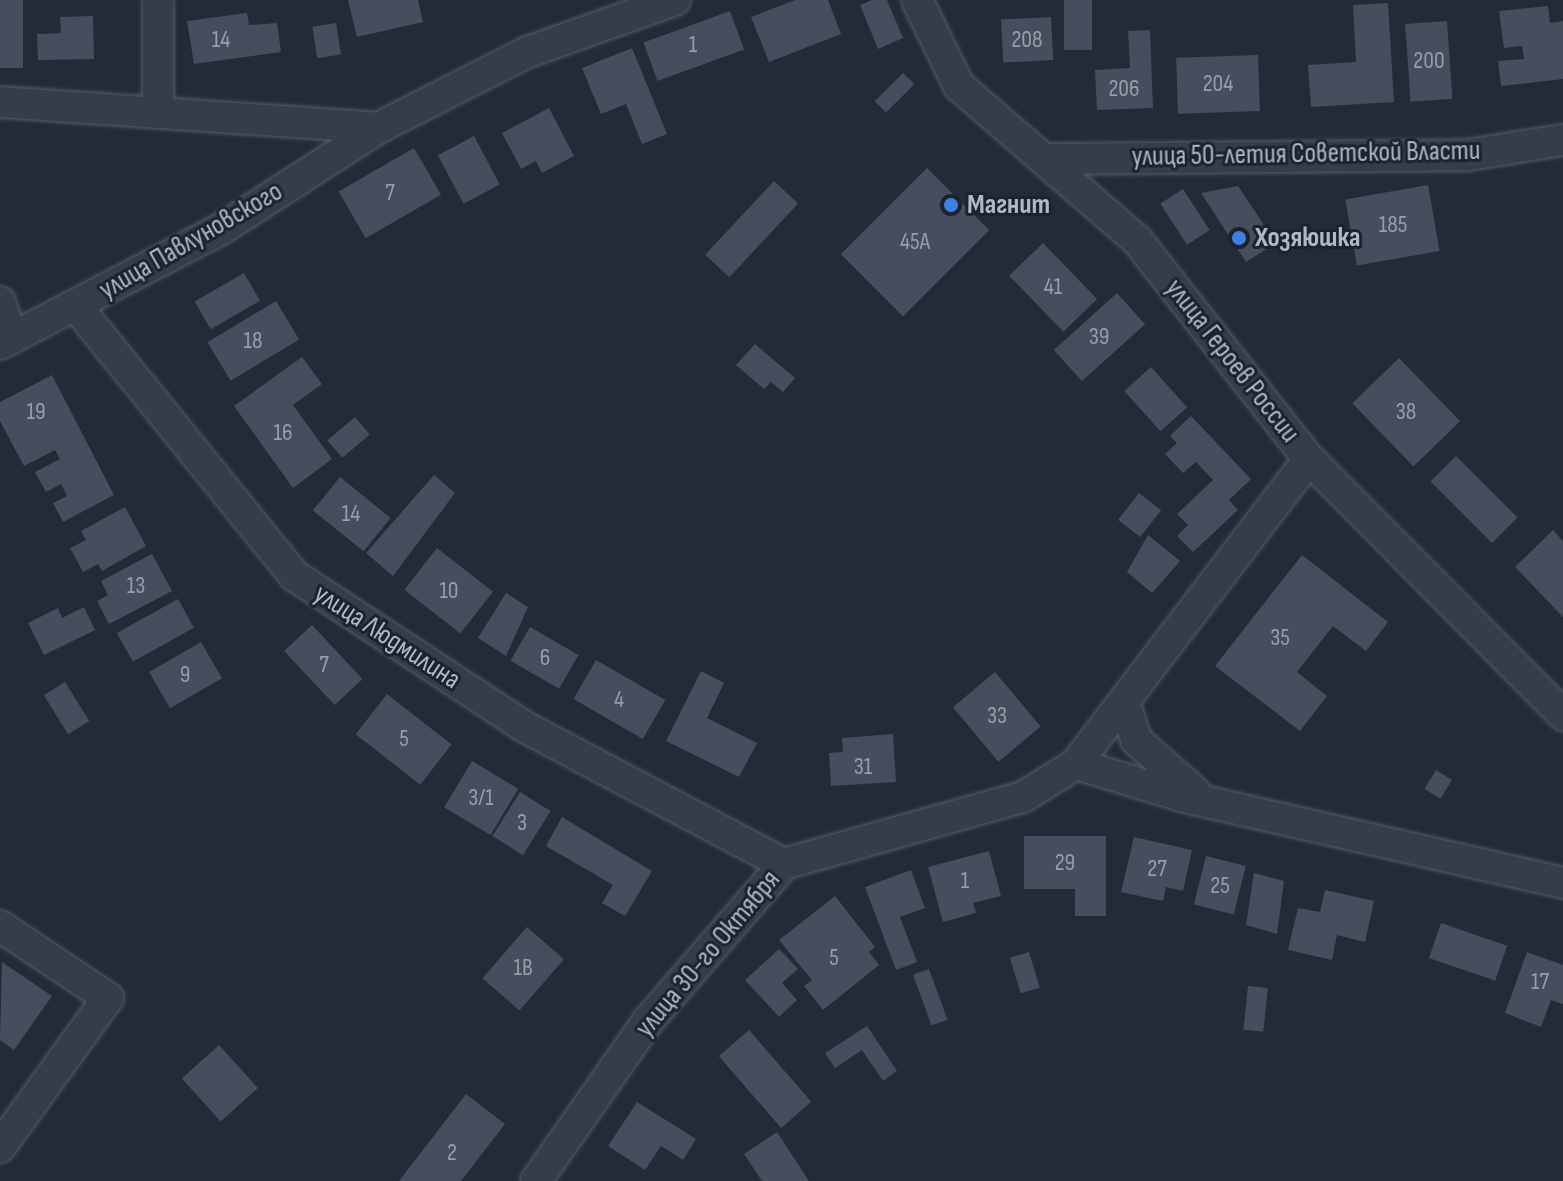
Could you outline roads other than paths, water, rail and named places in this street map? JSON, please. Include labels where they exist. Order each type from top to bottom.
[{"type":"street","points":[[158,0],[158,113]]},
{"type":"street","name":"улица Павлуновского","points":[[6,341],[223,228],[378,128],[528,52],[675,0]]},
{"type":"street","name":"улица Героев России","points":[[917,0],[959,86],[1049,159],[1137,240],[1309,459],[1563,715]]},
{"type":"street","points":[[0,102],[378,128]]},
{"type":"street","name":"улица 50-летия Советской Власти","points":[[1049,159],[1468,155],[1563,140]]},
{"type":"street","points":[[0,302],[6,341]]},
{"type":"street","name":"улица Людмилина","points":[[76,306],[295,576],[523,726],[784,864]]},
{"type":"street","points":[[1309,459],[1076,764],[1210,802],[1563,883]]},
{"type":"street","points":[[1124,702],[1136,740],[1157,765],[1210,802]]},
{"type":"street","name":"улица 30-го Октября","points":[[536,1181],[648,1021],[784,864],[1023,797],[1076,764]]},
{"type":"street","points":[[0,926],[108,998],[0,1147]]},
{"type":"place","name":"Магнит","points":[[951,205]]},
{"type":"place","name":"Хозяюшка","points":[[1239,238]]}]
